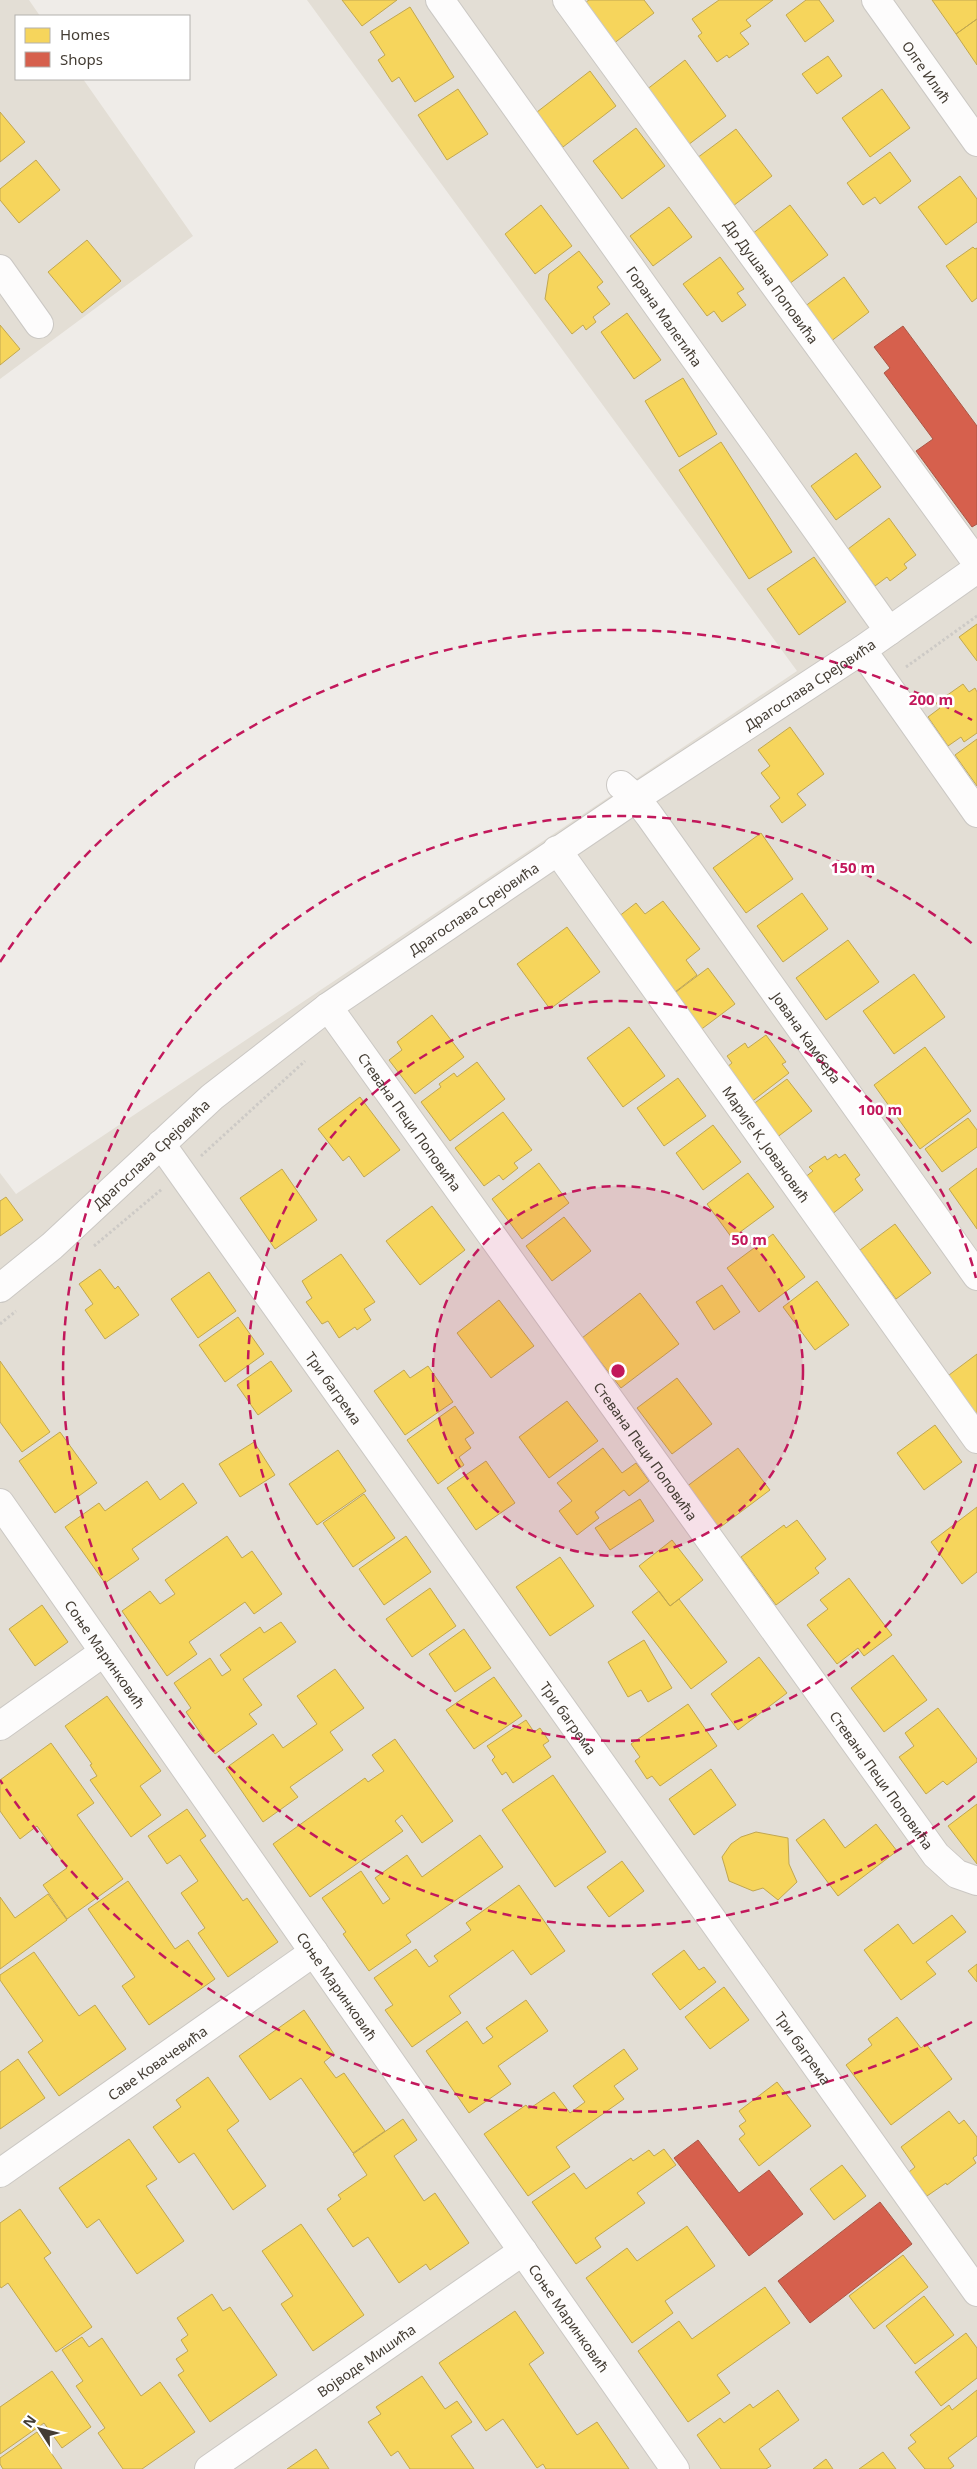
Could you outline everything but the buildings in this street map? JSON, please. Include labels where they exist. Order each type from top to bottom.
[{"type":"street","name":"Горана Малетића","points":[[440,0],[890,631]]},
{"type":"street","name":"Др Душана Поповића","points":[[567,0],[977,563]]},
{"type":"street","name":"Олге Илић","points":[[876,0],[977,142]]},
{"type":"street","points":[[0,269],[38,324]]},
{"type":"street","name":"Драгослава Срејовића","points":[[0,1288],[52,1246],[212,1097],[328,1007],[557,850],[628,791],[862,650],[977,569]]},
{"type":"street","points":[[862,650],[977,812]]},
{"type":"street","name":"Јована Камбера","points":[[628,791],[977,1276]]},
{"type":"street","name":"Марије К. Јовановић","points":[[557,850],[977,1438]]},
{"type":"street","name":"Стевана Пеци Поповића","points":[[328,1007],[936,1855],[957,1874],[977,1882]]},
{"type":"street","name":"Три багрема","points":[[161,1144],[977,2292]]},
{"type":"street","name":"Соње Маринковић","points":[[0,1503],[675,2469]]},
{"type":"street","points":[[0,1726],[104,1652]]},
{"type":"street","name":"Саве Ковачевића","points":[[0,2173],[314,1952]]},
{"type":"street","name":"Војводе Мишића","points":[[209,2469],[523,2251]]},
{"type":"path","points":[[884,682],[977,616]]},
{"type":"path","points":[[91,1248],[182,1173],[306,1060]]},
{"type":"path","points":[[0,1324],[23,1305]]},
{"type":"shaded area","points":[[0,0],[29,0],[39,15],[15,15],[15,80],[84,80],[193,236],[0,379]]},
{"type":"shaded area","points":[[307,0],[977,0],[977,2469],[0,2469],[0,1173],[16,1194],[797,671]]}]
